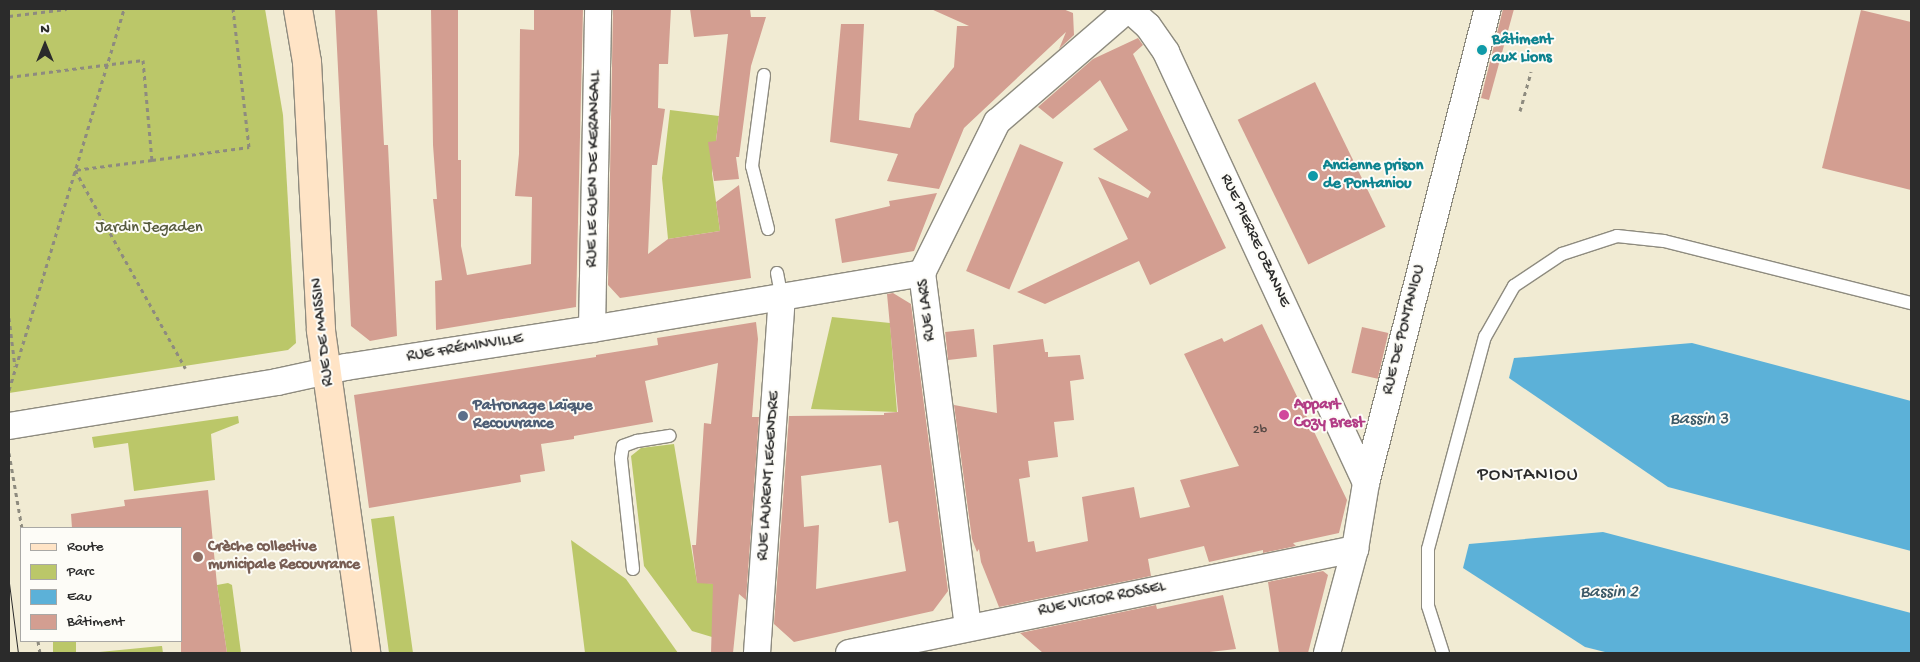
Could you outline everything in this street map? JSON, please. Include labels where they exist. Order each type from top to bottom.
[{"type":"street","name":"RUE DE MAISSIN","points":[[298,9],[307,62],[321,332],[366,653]]},
{"type":"street","name":"RUE LE GUEN DE KERANGALL","points":[[592,330],[598,9]]},
{"type":"street","name":"RUE LARS","points":[[968,627],[922,273],[997,122],[1129,9]]},
{"type":"street","name":"RUE PIERRE OZANNE","points":[[1129,9],[1148,26],[1166,52],[1366,483]]},
{"type":"street","name":"RUE DE PONTANIOU","points":[[1327,653],[1354,549],[1366,483],[1488,9]]},
{"type":"street","name":"RUE FRÉMINVILLE","points":[[9,426],[276,382],[327,371],[592,330],[779,286],[922,273]]},
{"type":"street","name":"RUE LAURENT LEGENDRE","points":[[757,653],[779,286]]},
{"type":"street","name":"RUE VICTOR ROSSEL","points":[[849,653],[925,645],[968,627],[1354,549]]},
{"type":"lane","points":[[764,75],[752,166],[768,229]]},
{"type":"lane","points":[[1443,653],[1428,606],[1428,549],[1485,337],[1514,286],[1562,254],[1617,236],[1664,241],[1911,303]]},
{"type":"lane","points":[[634,569],[620,458],[622,446],[637,441],[670,436]]},
{"type":"path","points":[[9,16],[67,9]]},
{"type":"path","points":[[9,390],[124,9]]},
{"type":"path","points":[[75,170],[249,147],[233,9]]},
{"type":"path","points":[[9,77],[143,60],[152,160]]},
{"type":"path","points":[[1520,111],[1531,72]]},
{"type":"path","points":[[75,170],[187,374]]},
{"type":"path","points":[[9,318],[15,370]]},
{"type":"path","points":[[9,452],[22,527]]},
{"type":"green space","name":"Jardin Jegaden","points":[[9,9],[265,9],[283,115],[296,343],[288,350],[9,393]]},
{"type":"green space","points":[[670,110],[719,116],[712,173],[720,231],[668,239],[662,178]]},
{"type":"green space","points":[[832,317],[890,323],[897,412],[811,409]]},
{"type":"green space","points":[[238,416],[239,423],[211,434],[215,480],[134,491],[128,443],[94,448],[92,437]]},
{"type":"green space","points":[[674,444],[697,582],[727,585],[712,637],[692,631],[644,566],[631,456],[641,448]]},
{"type":"green space","points":[[394,516],[413,653],[389,653],[371,519]]},
{"type":"green space","points":[[571,540],[626,579],[678,653],[585,653]]},
{"type":"green space","points":[[228,583],[232,585],[241,653],[227,653],[217,585]]},
{"type":"green space","points":[[53,642],[76,642],[76,653],[53,653]]},
{"type":"green space","points":[[161,646],[163,653],[89,653]]},
{"type":"water","name":"Bassin 3","points":[[1692,343],[1911,401],[1911,551],[1668,487],[1509,378],[1514,358]]},
{"type":"water","name":"Bassin 2","points":[[1603,532],[1911,613],[1911,653],[1609,653],[1585,647],[1463,568],[1469,544]]},
{"type":"building","points":[[335,9],[377,9],[384,145],[388,145],[397,336],[370,341],[351,326]]},
{"type":"building","points":[[431,9],[458,9],[458,160],[461,160],[461,246],[467,275],[531,264],[532,197],[515,196],[519,154],[520,29],[534,30],[534,9],[583,9],[576,307],[436,330],[435,281],[442,280],[433,199],[437,199],[433,145]]},
{"type":"building","points":[[613,9],[671,9],[668,64],[659,64],[658,108],[665,109],[657,165],[652,165],[648,254],[668,239],[720,231],[716,202],[739,185],[751,278],[620,298],[608,285]]},
{"type":"building","points":[[690,9],[750,9],[751,17],[766,17],[751,66],[739,157],[736,157],[739,179],[714,181],[708,142],[716,141],[728,34],[694,37]]},
{"type":"building","points":[[931,9],[1063,9],[1073,13],[1074,35],[1059,49],[1066,32],[964,128],[939,189],[887,181],[898,154],[830,142],[841,24],[864,24],[859,120],[910,128],[915,114],[954,67],[957,26],[969,26]]},
{"type":"building","points":[[1503,9],[1514,9],[1489,100],[1481,98]]},
{"type":"building","points":[[1861,10],[1911,22],[1911,190],[1822,168]]},
{"type":"building","points":[[1138,38],[1143,45],[1133,54],[1226,248],[1150,285],[1139,261],[1045,304],[1017,292],[1128,239],[1098,177],[1148,198],[1151,192],[1093,149],[1128,130],[1100,80],[1053,119],[1038,107],[1093,59]]},
{"type":"building","name":"Ancienne prison de Pontaniou","points":[[1315,82],[1386,227],[1308,264],[1238,120]]},
{"type":"building","points":[[1020,144],[1063,162],[1009,289],[966,271]]},
{"type":"building","points":[[937,193],[914,251],[842,263],[835,219],[890,206],[889,201]]},
{"type":"building","points":[[893,293],[911,304],[948,591],[933,611],[794,642],[774,624],[789,416],[884,415],[884,413],[898,412],[887,294]],"holes":[[[881,465],[889,523],[898,521],[906,571],[816,589],[819,525],[804,527],[801,476]]]},
{"type":"building","points":[[756,322],[758,339],[752,417],[759,417],[746,600],[739,594],[733,653],[711,653],[713,584],[697,583],[692,545],[696,545],[704,423],[711,424],[718,363],[645,381],[653,422],[541,444],[545,471],[520,475],[521,482],[369,508],[354,395],[596,357],[596,355],[658,345],[657,338]]},
{"type":"building","points":[[1262,324],[1347,500],[1339,533],[1293,543],[1296,546],[1263,553],[1263,550],[1209,562],[1204,546],[1148,559],[1151,576],[999,607],[981,562],[979,549],[977,552],[972,539],[954,405],[997,413],[993,345],[1043,339],[1045,352],[1048,352],[1048,357],[1080,355],[1084,379],[1070,381],[1074,420],[1054,422],[1058,457],[1028,461],[1030,477],[1019,479],[1028,542],[1034,541],[1036,552],[1088,541],[1082,497],[1134,487],[1140,518],[1190,507],[1180,480],[1239,466],[1184,354],[1222,338],[1224,342]]},
{"type":"building","points":[[1362,327],[1388,333],[1378,379],[1351,373]]},
{"type":"building","points":[[974,329],[977,357],[948,360],[945,332]]},
{"type":"building","name":"Crèche collective municipale Recouvrance","points":[[208,490],[217,585],[227,653],[181,653],[182,527],[72,527],[71,514],[125,506],[124,500]]},
{"type":"building","points":[[1323,571],[1328,575],[1308,653],[1279,653],[1268,582]]},
{"type":"building","points":[[1223,595],[1236,649],[1201,653],[1043,653],[1020,633],[1156,605],[1157,609]]},
{"type":"tram line","points":[[9,583],[18,653]]},
{"type":"place","name":"Bâtiment aux Lions","points":[[1482,50]]},
{"type":"place","name":"Ancienne prison de Pontaniou","points":[[1313,176]]},
{"type":"place","name":"Appart Cozy Brest","points":[[1284,415]]},
{"type":"place","name":"Patronage Laïque Recouvrance","points":[[463,416]]},
{"type":"place","name":"Crèche collective municipale Recouvrance","points":[[198,557]]},
{"type":"district","name":"PONTANIOU","points":[[1528,476]]}]
